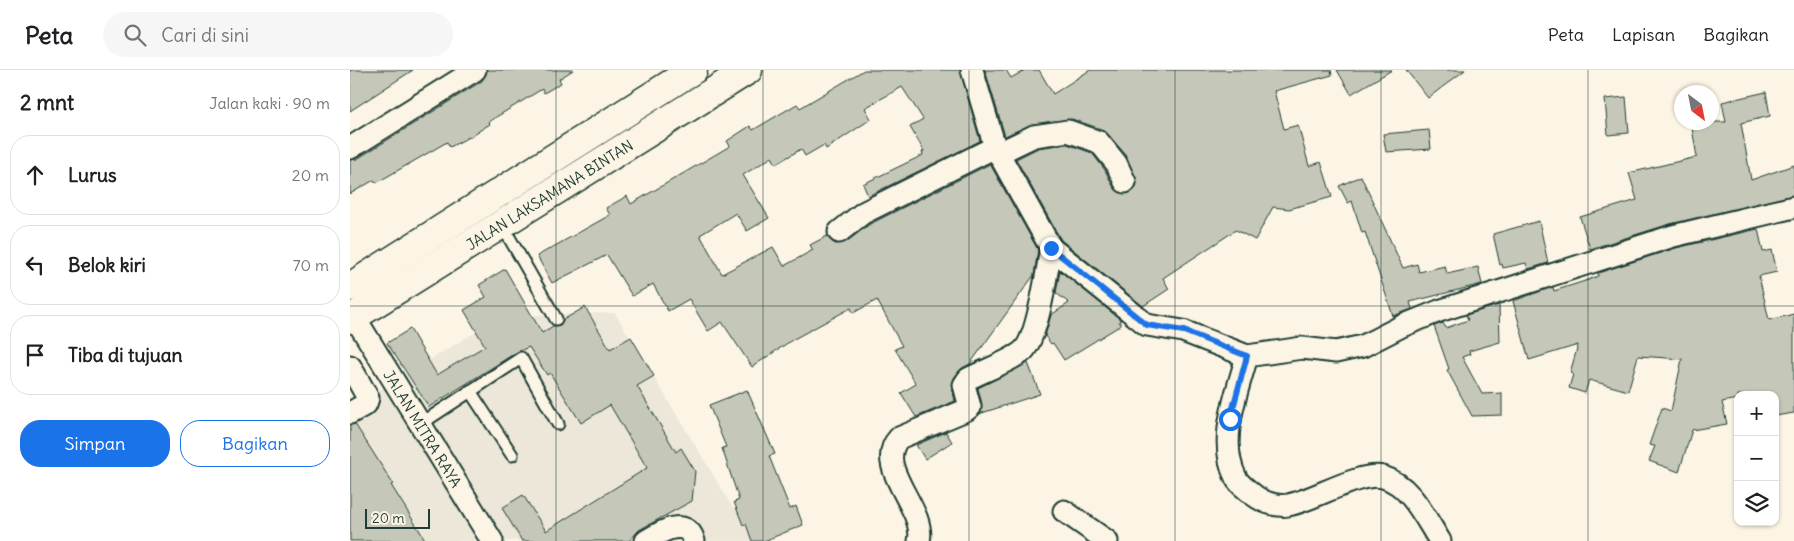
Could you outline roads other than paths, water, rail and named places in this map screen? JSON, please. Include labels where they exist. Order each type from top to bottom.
[{"type":"main road","name":"JALAN LAKSAMANA BINTAN","points":[[350,287],[693,70]]},
{"type":"main road","name":"JALAN LAKSAMANA BINTAN","points":[[352,318],[748,70]]},
{"type":"main road","points":[[488,200],[502,225]]},
{"type":"street","points":[[353,138],[475,70]]},
{"type":"street","points":[[972,70],[997,150],[1051,248],[1147,325],[1184,331],[1247,356],[1302,348],[1336,352],[1363,346],[1439,310],[1673,236],[1794,207]]},
{"type":"street","points":[[839,232],[863,213],[997,150],[1034,136],[1068,131],[1099,142],[1116,163],[1125,182]]},
{"type":"street","points":[[919,541],[920,528],[893,468],[891,457],[893,444],[899,438],[966,410],[970,407],[964,385],[968,378],[1023,351],[1032,334],[1037,318],[1051,248]]},
{"type":"street","name":"JALAN MITRA RAYA","points":[[352,318],[488,540]]},
{"type":"street","points":[[1247,356],[1230,419],[1229,458],[1237,480],[1258,499],[1274,505],[1288,505],[1357,480],[1381,476],[1400,485],[1415,502],[1440,541]]},
{"type":"street","points":[[350,366],[368,398],[366,404],[350,413]]},
{"type":"street","points":[[1064,511],[1107,541]]},
{"type":"street","points":[[646,541],[666,528],[675,526],[684,529],[693,536],[694,541]]},
{"type":"lane","points":[[502,225],[556,319]]},
{"type":"lane","points":[[419,425],[521,358],[558,424]]},
{"type":"lane","points":[[470,391],[512,455]]}]
